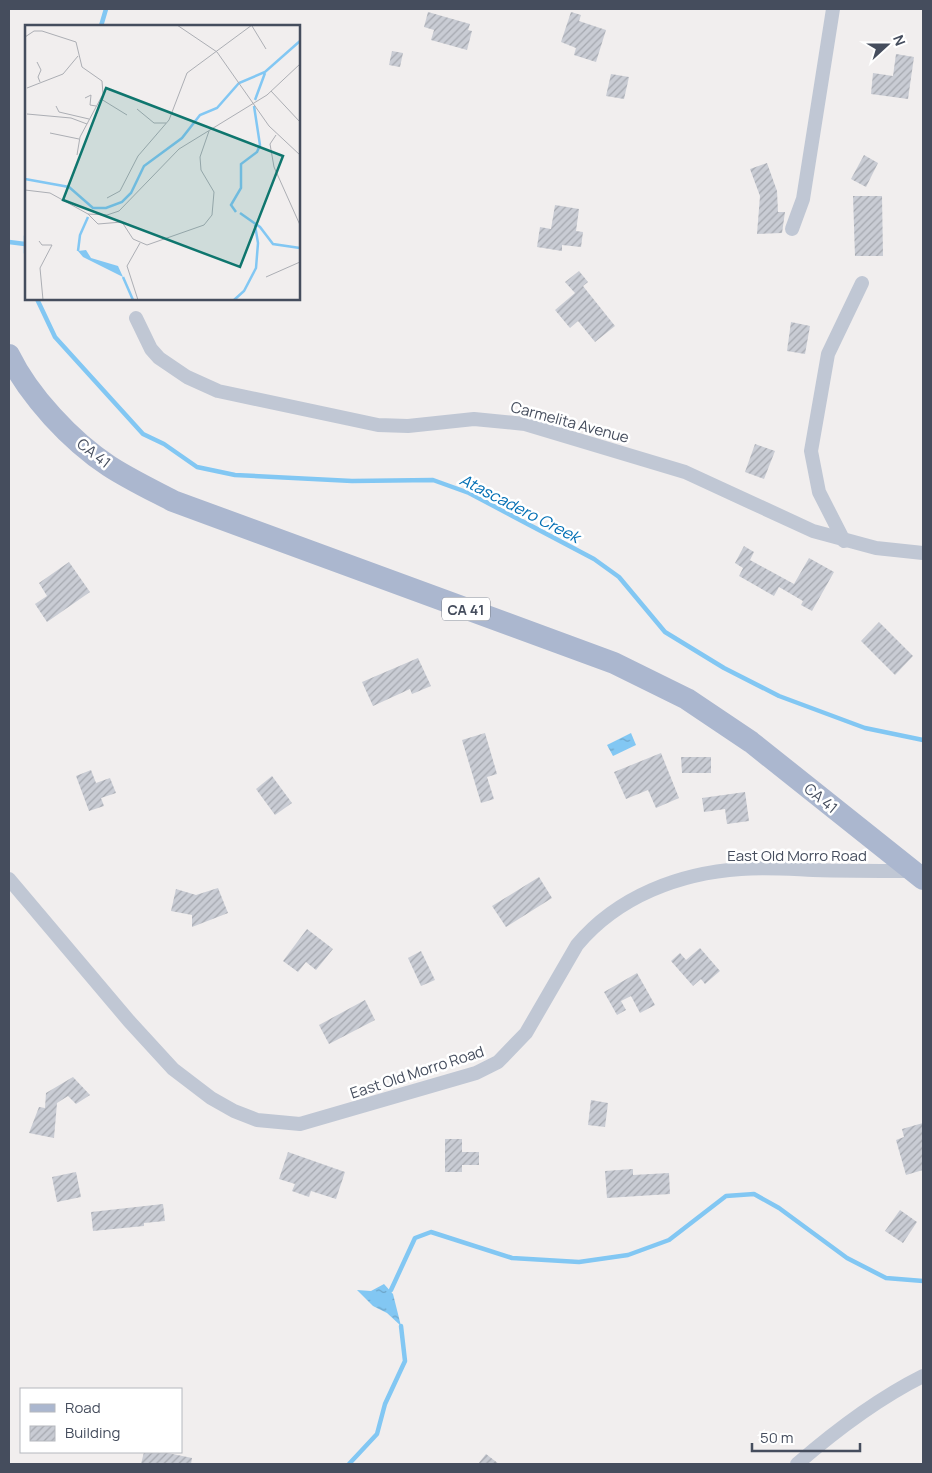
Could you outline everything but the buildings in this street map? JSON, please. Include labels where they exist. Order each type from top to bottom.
[{"type":"main road","name":"CA 41","points":[[9,355],[42,404],[76,440],[109,466],[173,501],[614,663],[687,699],[751,742],[918,875]]},
{"type":"street","points":[[792,229],[803,199],[833,9]]},
{"type":"street","points":[[844,541],[819,492],[811,451],[828,354],[862,282]]},
{"type":"street","name":"Carmelita Avenue","points":[[136,318],[152,349],[159,358],[187,377],[218,391],[378,425],[408,426],[474,419],[526,424],[685,472],[812,531],[876,548],[923,553]]},
{"type":"street","name":"East Old Morro Road","points":[[9,879],[129,1021],[173,1069],[194,1087],[234,1111],[257,1120],[300,1124],[476,1073],[498,1062],[526,1033],[578,944],[587,933],[614,910],[658,887],[689,876],[743,868],[918,875]]},
{"type":"street","points":[[797,1464],[835,1432],[883,1399],[923,1376]]},
{"type":"water","points":[[631,733],[636,745],[613,756],[607,745]]},
{"type":"water","points":[[384,1284],[393,1294],[401,1326],[387,1313],[373,1306],[357,1290],[371,1291]]},
{"type":"waterway","name":"Atascadero Creek","points":[[101,25],[106,9]]},
{"type":"waterway","points":[[9,242],[25,244]]},
{"type":"waterway","name":"Atascadero Creek","points":[[37,300],[55,337],[143,434],[164,444],[197,467],[235,475],[352,481],[433,480],[469,493],[594,559],[619,577],[665,632],[724,668],[779,696],[865,728],[923,740]]},
{"type":"waterway","points":[[391,1290],[415,1238],[431,1232],[512,1258],[579,1262],[628,1255],[669,1240],[726,1196],[754,1194],[779,1208],[847,1258],[886,1278],[923,1281]]},
{"type":"waterway","points":[[349,1464],[377,1434],[385,1404],[405,1361],[401,1326]]}]
